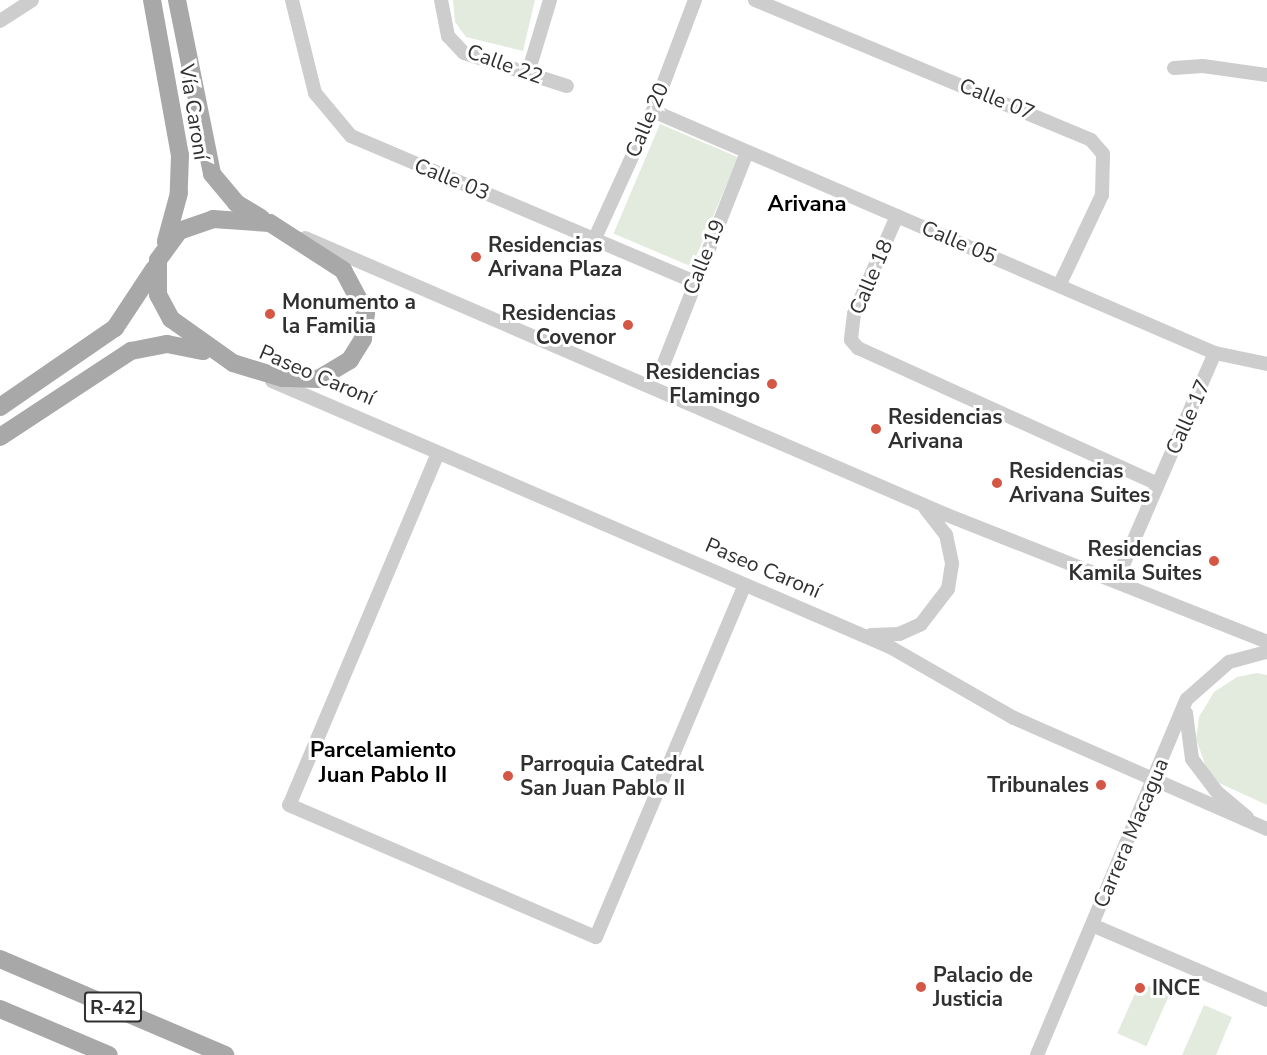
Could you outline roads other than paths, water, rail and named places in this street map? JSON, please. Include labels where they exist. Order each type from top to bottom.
[{"type":"main road","name":"Vía Caroní","points":[[0,407],[115,328],[141,296],[158,260],[175,213],[180,174],[152,0]]},
{"type":"main road","name":"Vía Caroní","points":[[177,0],[212,174],[237,203],[270,223]]},
{"type":"main road","name":"Paseo Caroní","points":[[234,218],[270,223],[327,257],[355,283],[366,312],[363,339],[350,360],[318,379],[282,378],[232,363],[171,319],[158,295],[158,260],[179,231],[197,222],[234,218]]},
{"type":"main road","points":[[0,437],[131,351],[188,346],[232,363]]},
{"type":"main road","name":"R-42","points":[[0,959],[225,1055]]},
{"type":"main road","name":"R-42","points":[[0,1009],[109,1055]]},
{"type":"street","points":[[0,21],[32,0]]},
{"type":"street","name":"Calle 03","points":[[292,0],[315,93],[351,136],[693,281]]},
{"type":"street","name":"Calle 22","points":[[441,0],[448,36],[464,53],[567,86]]},
{"type":"street","points":[[528,73],[550,0]]},
{"type":"street","name":"Calle 20","points":[[595,238],[653,111],[695,0]]},
{"type":"street","name":"Calle 07","points":[[755,0],[1091,140],[1103,154],[1102,195],[1060,284]]},
{"type":"street","points":[[1174,68],[1203,66],[1267,75]]},
{"type":"street","name":"Calle 05","points":[[653,111],[1060,284],[1215,353],[1267,364]]},
{"type":"street","name":"Calle 19","points":[[664,363],[693,281],[747,152]]},
{"type":"street","name":"Calle 18","points":[[897,216],[854,314],[851,340],[867,356],[1158,484]]},
{"type":"street","name":"Paseo Caroní","points":[[270,223],[917,502],[1117,579],[1267,642]]},
{"type":"street","name":"Calle 17","points":[[1117,579],[1215,353]]},
{"type":"street","name":"Paseo Caroní","points":[[232,363],[855,632],[922,664],[986,704],[1152,783],[1262,828]]},
{"type":"street","points":[[438,453],[289,805],[596,937],[745,585]]},
{"type":"street","points":[[855,632],[885,636],[910,630],[932,614],[948,590],[952,563],[946,535],[917,502]]},
{"type":"street","name":"Carrera Macagua","points":[[1037,1055],[1188,699],[1229,662],[1267,652]]},
{"type":"street","points":[[1188,699],[1185,726],[1192,759],[1217,792],[1262,828]]},
{"type":"street","points":[[1092,925],[1267,1000]]},
{"type":"place","name":"Residencias Arivana Plaza","points":[[476,257]]},
{"type":"place","name":"Monumento a la Familia","points":[[270,314]]},
{"type":"place","name":"Residencias Covenor","points":[[628,325]]},
{"type":"place","name":"Residencias Flamingo","points":[[772,384]]},
{"type":"place","name":"Residencias Arivana","points":[[876,429]]},
{"type":"place","name":"Residencias Arivana Suites","points":[[997,483]]},
{"type":"place","name":"Residencias Kamila Suites","points":[[1214,561]]},
{"type":"place","name":"Parroquia Catedral San Juan Pablo II","points":[[508,776]]},
{"type":"place","name":"Tribunales","points":[[1101,785]]},
{"type":"place","name":"Palacio de Justicia","points":[[921,987]]},
{"type":"place","name":"INCE","points":[[1140,988]]},
{"type":"district","name":"Arivana","points":[[807,205]]},
{"type":"district","name":"Parcelamiento Juan Pablo II","points":[[383,762]]}]
